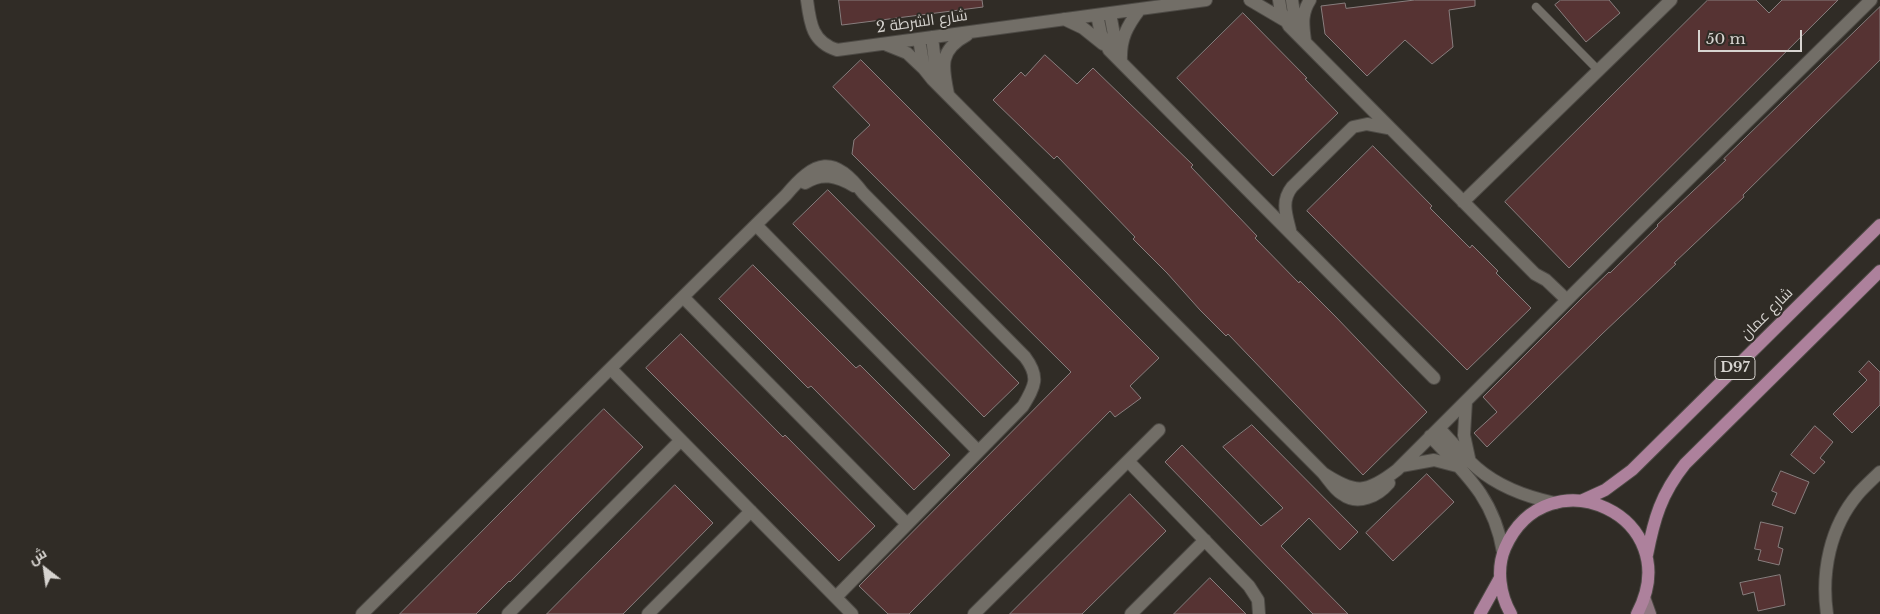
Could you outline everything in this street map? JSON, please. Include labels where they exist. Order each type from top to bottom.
[{"type":"main road","name":"شارع عمان","points":[[1583,500],[1605,490],[1632,470],[1880,225]]},
{"type":"main road","name":"D97","points":[[1647,555],[1660,504],[1668,487],[1685,464],[1880,271]]},
{"type":"main road","points":[[1511,614],[1503,596],[1500,578],[1503,552],[1509,538],[1524,521],[1542,507],[1569,500],[1583,500],[1600,505],[1616,513],[1630,524],[1640,539],[1647,555],[1649,570],[1648,585],[1638,614]]},
{"type":"main road","points":[[1480,614],[1500,578]]},
{"type":"street","name":"شارع الشرطة 2","points":[[807,0],[811,26],[816,37],[822,43],[837,50],[1206,0]]},
{"type":"street","points":[[1250,0],[1284,20],[1302,37],[1389,128],[1535,274],[1541,286],[1564,303]]},
{"type":"street","points":[[1279,0],[1284,20]]},
{"type":"street","points":[[1292,0],[1302,37]]},
{"type":"street","points":[[1302,37],[1302,22],[1310,0]]},
{"type":"street","points":[[1463,202],[1671,0]]},
{"type":"street","points":[[885,44],[907,53],[924,69],[1323,473],[1348,488],[1360,489],[1374,486],[1399,468],[1871,0]]},
{"type":"street","points":[[1120,61],[1123,35],[1128,24],[1140,9]]},
{"type":"street","points":[[1110,13],[1120,61]]},
{"type":"street","points":[[1097,15],[1101,34],[1108,49]]},
{"type":"street","points":[[1064,19],[1092,34],[1108,49],[1434,378]]},
{"type":"street","points":[[948,94],[943,72],[945,56],[958,40],[974,31]]},
{"type":"street","points":[[924,69],[925,38]]},
{"type":"street","points":[[925,38],[938,84]]},
{"type":"street","points":[[1291,233],[1284,206],[1287,195],[1292,187],[1353,127],[1367,124],[1389,128]]},
{"type":"street","points":[[362,614],[684,298],[786,195],[811,179],[827,176],[843,180],[863,193],[1025,357],[1036,380],[1023,406],[836,597]]},
{"type":"street","points":[[756,225],[978,451]]},
{"type":"street","points":[[684,298],[907,524]]},
{"type":"street","points":[[611,369],[852,614]]},
{"type":"street","points":[[1465,464],[1466,401]]},
{"type":"street","points":[[974,614],[1159,430]]},
{"type":"street","points":[[1435,432],[1465,464],[1488,506],[1500,536],[1503,552]]},
{"type":"street","points":[[508,614],[681,440]]},
{"type":"street","points":[[1399,468],[1434,460],[1465,464],[1514,490],[1555,503]]},
{"type":"street","points":[[1128,461],[1254,592],[1258,600],[1259,614]]},
{"type":"street","points":[[1827,614],[1825,600],[1826,574],[1830,549],[1835,534],[1858,494],[1880,472]]},
{"type":"street","points":[[648,614],[751,511]]},
{"type":"street","points":[[1130,614],[1205,540]]},
{"type":"street","points":[[1644,600],[1650,614]]},
{"type":"lane","points":[[1536,7],[1598,71]]},
{"type":"building","points":[[839,0],[982,0],[983,7],[842,25]]},
{"type":"building","points":[[1415,0],[1475,0],[1475,6],[1449,10],[1453,47],[1432,64],[1405,40],[1367,76],[1325,34],[1321,6],[1345,3],[1346,8]]},
{"type":"building","points":[[1561,0],[1609,0],[1620,13],[1586,42],[1555,5]]},
{"type":"building","points":[[1708,0],[1756,0],[1769,13],[1782,0],[1838,0],[1569,268],[1505,202]]},
{"type":"building","points":[[1880,7],[1880,60],[1743,195],[1744,197],[1674,263],[1676,264],[1487,447],[1474,433],[1497,412],[1483,397]]},
{"type":"building","points":[[1243,13],[1307,78],[1305,79],[1338,113],[1273,176],[1177,78]]},
{"type":"building","points":[[1045,55],[1077,84],[1093,68],[1193,165],[1191,167],[1257,236],[1255,238],[1299,283],[1300,281],[1335,316],[1427,412],[1363,475],[1228,334],[1226,336],[1200,310],[1133,239],[1135,237],[1057,156],[1054,159],[993,100],[1021,72],[1025,76]]},
{"type":"building","points":[[861,60],[1159,358],[1130,386],[1141,398],[1115,417],[1110,411],[909,614],[888,614],[859,586],[1071,372],[852,154],[854,140],[870,125],[833,87]]},
{"type":"building","points":[[1373,146],[1432,206],[1430,208],[1470,248],[1472,245],[1498,271],[1496,273],[1531,308],[1467,370],[1307,211]]},
{"type":"building","points":[[828,190],[1019,383],[984,417],[793,224]]},
{"type":"building","points":[[753,265],[856,368],[860,365],[950,455],[914,490],[811,386],[808,388],[719,299]]},
{"type":"building","points":[[681,334],[875,526],[839,561],[646,368]]},
{"type":"building","points":[[1869,361],[1880,372],[1880,405],[1852,433],[1833,414],[1867,380],[1859,372]]},
{"type":"building","points":[[604,409],[643,447],[510,582],[476,614],[400,614]]},
{"type":"building","points":[[1252,425],[1358,532],[1340,550],[1309,518],[1281,546],[1348,614],[1313,614],[1165,462],[1182,445],[1261,526],[1283,508],[1223,447]]},
{"type":"building","points":[[1815,426],[1833,442],[1820,458],[1825,462],[1814,474],[1791,455]]},
{"type":"building","points":[[1781,471],[1809,482],[1795,514],[1772,505],[1777,493],[1772,491]]},
{"type":"building","points":[[1427,474],[1454,502],[1393,561],[1366,533]]},
{"type":"building","points":[[675,485],[713,523],[623,614],[547,614]]},
{"type":"building","points":[[1130,494],[1166,531],[1082,614],[1010,614]]},
{"type":"building","points":[[1761,522],[1783,527],[1778,547],[1783,549],[1779,565],[1758,560],[1761,550],[1755,549]]},
{"type":"building","points":[[1780,575],[1785,605],[1758,611],[1754,592],[1743,595],[1740,583]]},
{"type":"building","points":[[1210,578],[1246,614],[1174,614]]}]
